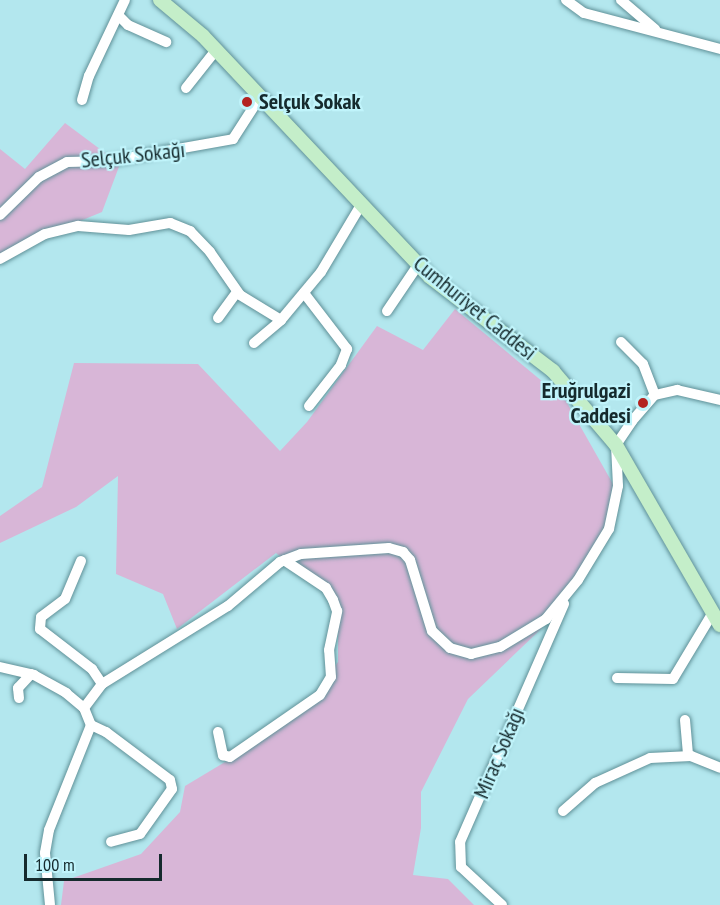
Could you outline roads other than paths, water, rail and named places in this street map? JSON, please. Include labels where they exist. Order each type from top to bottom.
[{"type":"main road","name":"Cumhuriyet Caddesi","points":[[160,0],[216,50],[418,265],[553,371],[616,446],[716,619]]},
{"type":"street","points":[[82,100],[89,76],[125,0]]},
{"type":"street","points":[[566,0],[584,13],[720,49]]},
{"type":"street","points":[[621,0],[658,31]]},
{"type":"street","points":[[119,16],[128,25],[166,42]]},
{"type":"street","points":[[186,88],[216,50]]},
{"type":"street","name":"Selçuk Sokağı","points":[[0,215],[39,177],[67,162],[110,161],[233,139],[260,97]]},
{"type":"street","points":[[254,344],[281,320],[304,293],[361,205]]},
{"type":"street","points":[[0,259],[45,234],[78,226],[129,230],[170,222],[190,231],[210,252],[237,292],[281,320]]},
{"type":"street","points":[[387,311],[418,265]]},
{"type":"street","points":[[219,318],[237,292]]},
{"type":"street","points":[[304,293],[347,349],[341,365],[309,406]]},
{"type":"street","points":[[621,342],[643,364],[655,395]]},
{"type":"street","points":[[84,708],[102,684],[228,606],[284,560],[301,554],[389,548],[403,552],[411,560],[432,631],[450,648],[471,654],[500,648],[546,619],[570,590],[609,529],[618,486],[616,446],[655,395],[677,390],[720,400]]},
{"type":"street","points":[[218,732],[223,755],[230,757],[320,695],[331,677],[329,650],[337,611],[333,600],[326,588],[284,560]]},
{"type":"street","points":[[81,561],[65,599],[41,617],[40,629],[92,669],[102,684]]},
{"type":"street","name":"Miraç Sokağı","points":[[502,905],[461,867],[460,842],[570,590]]},
{"type":"street","points":[[617,678],[674,679],[716,619]]},
{"type":"street","points":[[0,667],[31,674],[66,693],[84,708],[91,725],[106,732],[170,780],[172,789],[140,834],[111,842]]},
{"type":"street","points":[[20,698],[18,688],[31,674]]},
{"type":"street","points":[[686,720],[688,756]]},
{"type":"street","points":[[50,905],[45,853],[49,830],[91,725]]},
{"type":"street","points":[[563,811],[595,783],[650,758],[688,756],[720,768]]},
{"type":"place","name":"Selçuk Sokak","points":[[247,102]]},
{"type":"place","name":"Eruğrulgazi Caddesi","points":[[643,403]]}]
